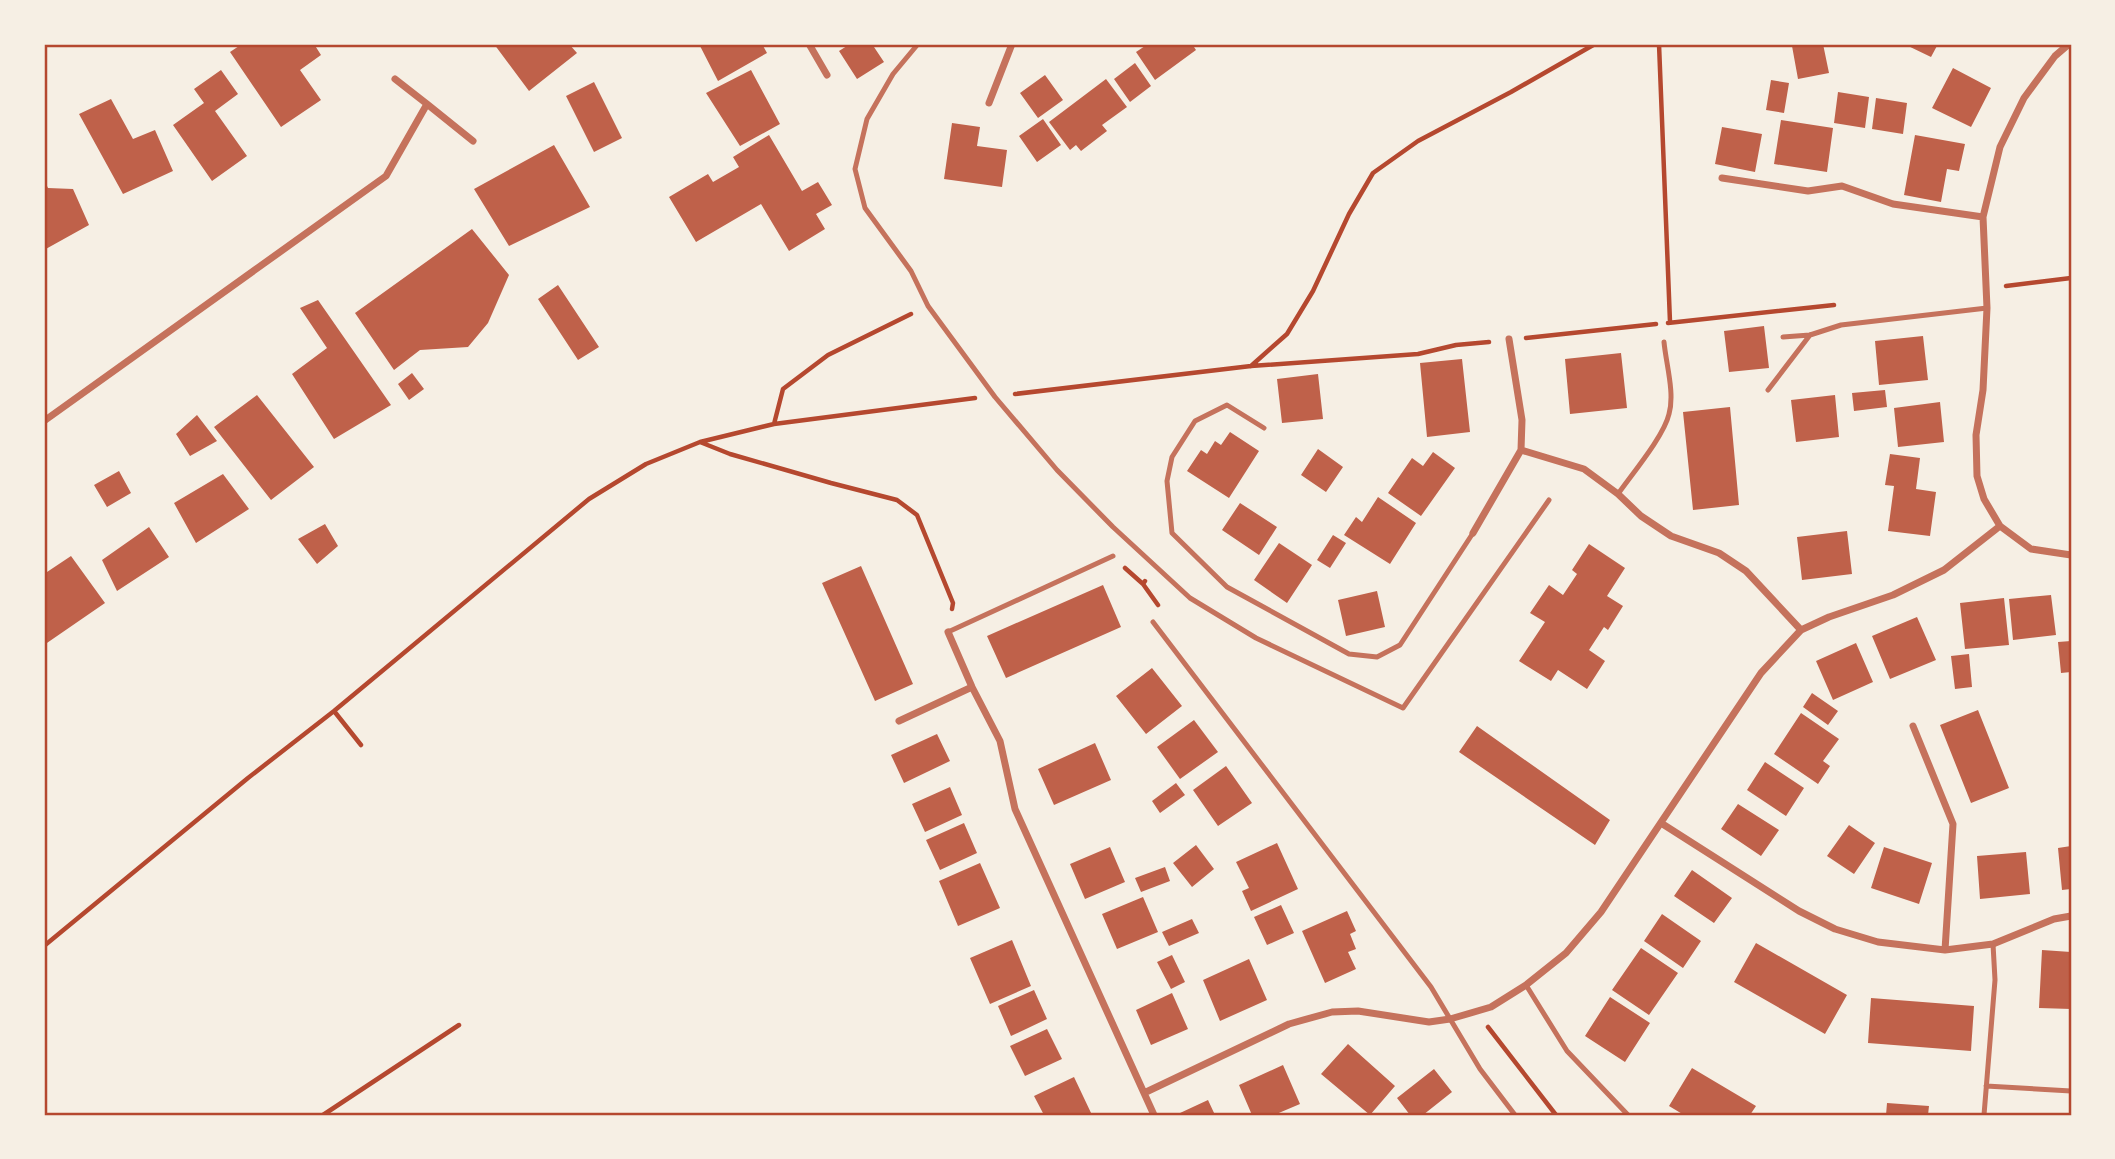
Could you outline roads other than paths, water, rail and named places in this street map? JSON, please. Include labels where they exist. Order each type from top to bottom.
[{"type":"street","points":[[809,44],[827,75]]},
{"type":"street","points":[[989,103],[1012,44]]},
{"type":"street","points":[[2068,44],[2055,56],[2024,98],[2000,147],[1983,217],[1987,308],[1983,390],[1976,435],[1977,476],[1984,499],[2000,526],[2031,549],[2071,555]]},
{"type":"street","points":[[394,79],[473,141]]},
{"type":"street","points":[[44,421],[386,176],[427,104]]},
{"type":"street","points":[[1722,178],[1808,191],[1842,186],[1893,204],[1983,217]]},
{"type":"street","points":[[1473,533],[1521,450],[1522,420],[1509,339]]},
{"type":"street","points":[[1521,450],[1584,469],[1618,494],[1641,516],[1671,536],[1719,553],[1746,571],[1801,630]]},
{"type":"street","points":[[1144,1093],[1289,1024],[1332,1012],[1358,1011],[1429,1022],[1450,1019],[1491,1007],[1526,985],[1566,953],[1601,912],[1761,673],[1801,630],[1892,595],[1944,570],[2000,526]]},
{"type":"street","points":[[948,632],[1000,741],[1015,809],[1154,1115]]},
{"type":"street","points":[[899,721],[972,687]]},
{"type":"street","points":[[1913,726],[1953,824],[1945,950]]},
{"type":"street","points":[[1661,823],[1799,911],[1835,929],[1878,942],[1945,950],[1993,944],[2054,919],[2071,916]]},
{"type":"lane","points":[[918,44],[893,74],[867,118],[855,169],[865,208],[911,271],[928,306],[995,397],[1056,470],[1190,598],[1256,638],[1403,708],[1549,500]]},
{"type":"lane","points":[[1783,337],[1810,335],[1841,325],[1987,308]]},
{"type":"lane","points":[[1768,390],[1810,335]]},
{"type":"lane","points":[[1618,494],[1660,433],[1669,414],[1670,396],[1664,342]]},
{"type":"lane","points":[[1264,428],[1227,405],[1195,421],[1172,457],[1167,481],[1172,533],[1227,587],[1349,654],[1377,657],[1400,645],[1473,533]]},
{"type":"lane","points":[[948,632],[1113,556]]},
{"type":"lane","points":[[1153,622],[1431,987],[1480,1069],[1515,1115]]},
{"type":"lane","points":[[1984,1115],[1995,980],[1993,944]]},
{"type":"lane","points":[[1526,985],[1567,1051],[1628,1115]]},
{"type":"lane","points":[[1986,1086],[2071,1091]]}]
